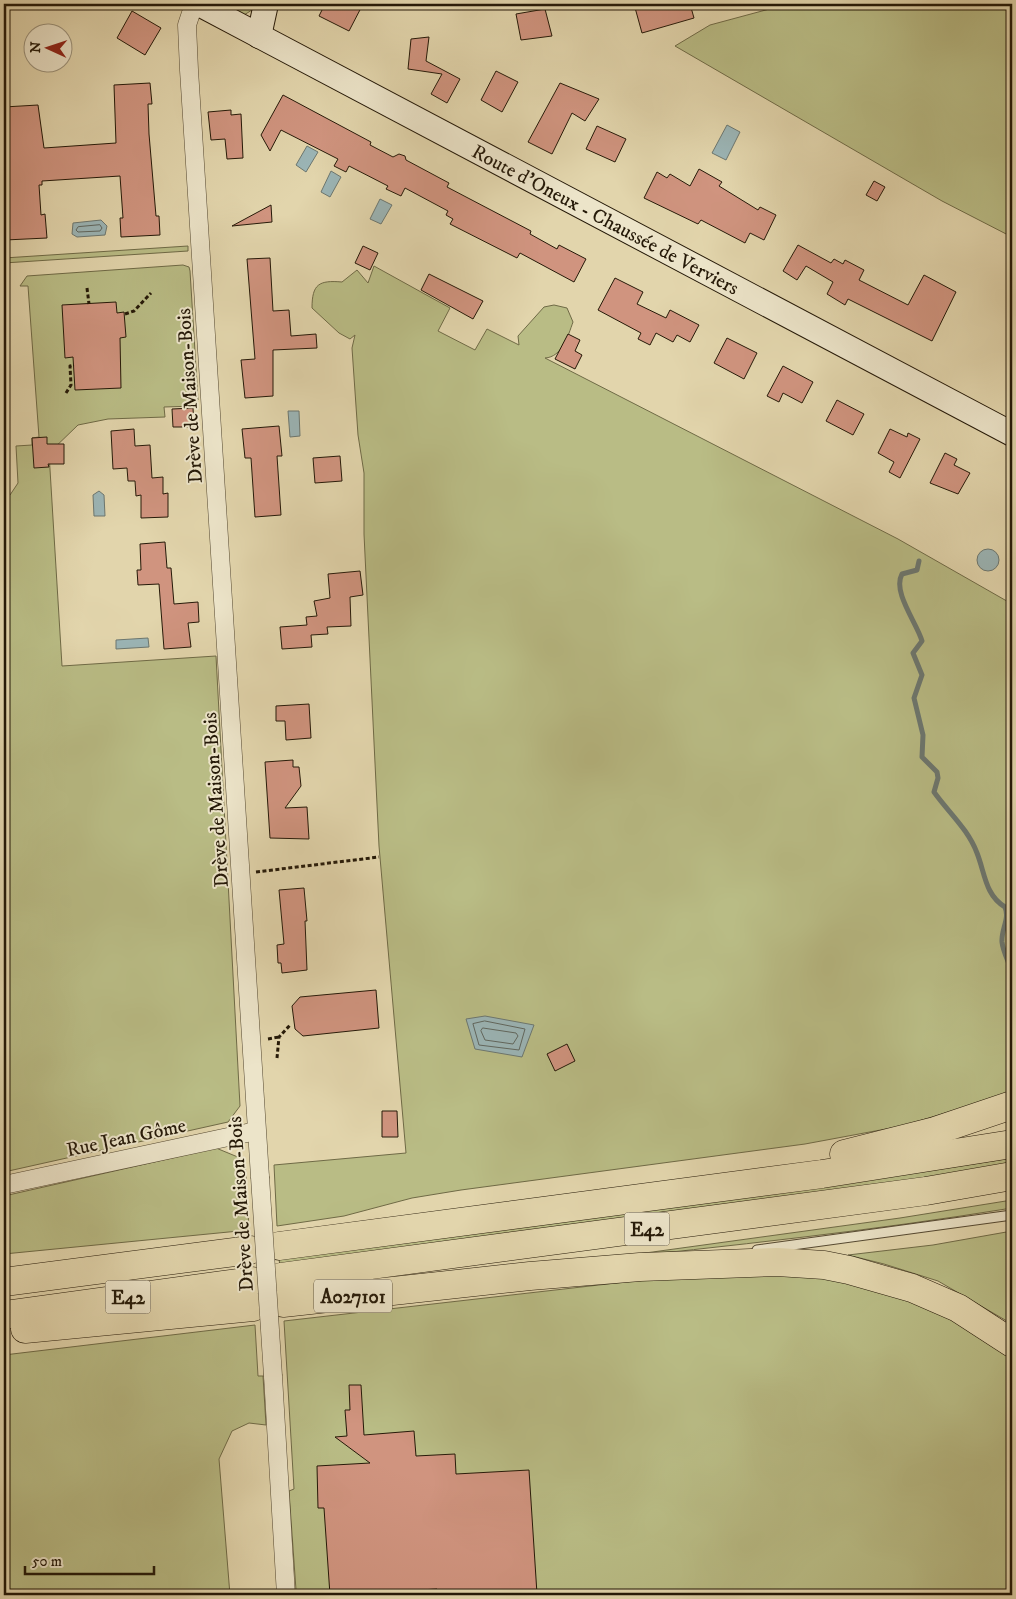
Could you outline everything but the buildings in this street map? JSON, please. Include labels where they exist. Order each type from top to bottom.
[{"type":"highway","points":[[388,1231],[479,1205],[804,1162],[875,1148],[935,1131],[1012,1105]]},
{"type":"highway","name":"E42","points":[[279,1246],[822,1174],[1012,1144]]},
{"type":"highway","name":"E42","points":[[282,1290],[926,1191],[1012,1176]]},
{"type":"highway","name":"E42","points":[[4,1282],[250,1250]]},
{"type":"highway","points":[[640,1267],[777,1262],[824,1265],[849,1270],[890,1281],[935,1297],[982,1322],[1012,1342]]},
{"type":"highway","name":"A027101","points":[[282,1290],[423,1290],[530,1276],[640,1267]]},
{"type":"highway","name":"E42","points":[[4,1315],[252,1294],[4,1331]]},
{"type":"main road","name":"Route d'Oneux - Chaussée de Verviers","points":[[199,4],[1012,434]]},
{"type":"main road","points":[[259,36],[266,4]]},
{"type":"street","name":"Drève de Maison-Bois","points":[[194,4],[187,25],[189,70],[286,1595]]},
{"type":"street","name":"Rue Jean Gôme","points":[[4,1186],[256,1131]]},
{"type":"lane","points":[[747,1251],[1012,1215]]},
{"type":"lane","points":[[640,1267],[727,1254]]},
{"type":"path","points":[[87,288],[89,304]]},
{"type":"path","points":[[125,314],[134,311],[151,293]]},
{"type":"path","points":[[66,393],[70,385],[70,366],[74,365]]},
{"type":"path","points":[[241,874],[379,857]]},
{"type":"path","points":[[277,1058],[279,1037],[292,1024]]},
{"type":"green space","points":[[224,4],[255,4],[252,10],[244,15]]},
{"type":"green space","points":[[788,4],[1012,4],[1012,237],[942,201],[675,46],[710,25]]},
{"type":"green space","points":[[188,246],[188,251],[4,263],[4,258]]},
{"type":"green space","points":[[183,265],[189,267],[190,271],[198,400],[196,400],[196,406],[164,407],[165,417],[108,419],[78,425],[49,453],[62,666],[216,656],[240,1106],[228,1122],[4,1172],[4,494],[10,495],[18,483],[16,446],[32,445],[32,438],[39,437],[28,286],[20,286],[27,276]]},
{"type":"green space","points":[[374,266],[450,308],[438,331],[475,350],[487,329],[519,345],[518,336],[544,307],[554,305],[567,308],[573,322],[564,345],[556,354],[545,358],[898,539],[1012,604],[1012,1093],[902,1126],[805,1144],[461,1190],[412,1198],[344,1216],[277,1226],[274,1165],[406,1153],[379,846],[364,534],[364,473],[358,435],[352,348],[355,335],[350,339],[339,333],[312,308],[313,294],[318,285],[328,282],[342,282],[357,270],[368,283]]},
{"type":"green space","points":[[216,1148],[245,1160],[249,1230],[4,1254],[4,1196]]},
{"type":"green space","points":[[1012,1158],[1012,1165],[916,1180],[280,1266],[279,1259],[842,1184]]},
{"type":"green space","points":[[1012,1200],[1012,1208],[906,1224],[747,1244],[587,1261],[900,1218]]},
{"type":"green space","points":[[1012,1231],[1012,1324],[938,1281],[848,1255],[933,1245]]},
{"type":"green space","points":[[803,1271],[900,1293],[1012,1352],[1012,1595],[302,1595],[301,1591],[296,1590],[289,1491],[294,1489],[284,1321],[634,1281]]},
{"type":"green space","points":[[255,1325],[258,1376],[263,1376],[266,1425],[249,1423],[232,1431],[219,1459],[230,1595],[4,1595],[4,1355]]},
{"type":"water","points":[[727,125],[740,132],[726,160],[712,153]]},
{"type":"water","points":[[307,146],[318,152],[306,172],[296,165]]},
{"type":"water","points":[[331,171],[341,177],[330,197],[321,192]]},
{"type":"water","points":[[380,199],[392,205],[381,224],[370,219]]},
{"type":"water","points":[[101,220],[107,226],[105,235],[77,237],[72,234],[73,223]]},
{"type":"water","points":[[288,411],[299,411],[300,436],[290,437]]},
{"type":"water","points":[[99,491],[104,495],[105,516],[94,516],[93,495]]},
{"type":"water","points":[[988,549],[996,552],[999,560],[996,568],[988,571],[980,568],[977,560],[980,552]]},
{"type":"water","points":[[148,638],[149,647],[116,649],[116,640]]},
{"type":"water","points":[[485,1016],[534,1025],[522,1057],[475,1049],[466,1019]]},
{"type":"waterway","points":[[919,561],[917,570],[902,574],[900,590],[906,608],[922,641],[913,653],[922,675],[914,698],[923,735],[922,757],[937,772],[938,778],[934,792],[969,836],[977,853],[989,890],[998,902],[1005,907],[1006,920],[1002,942],[1012,972]]}]
